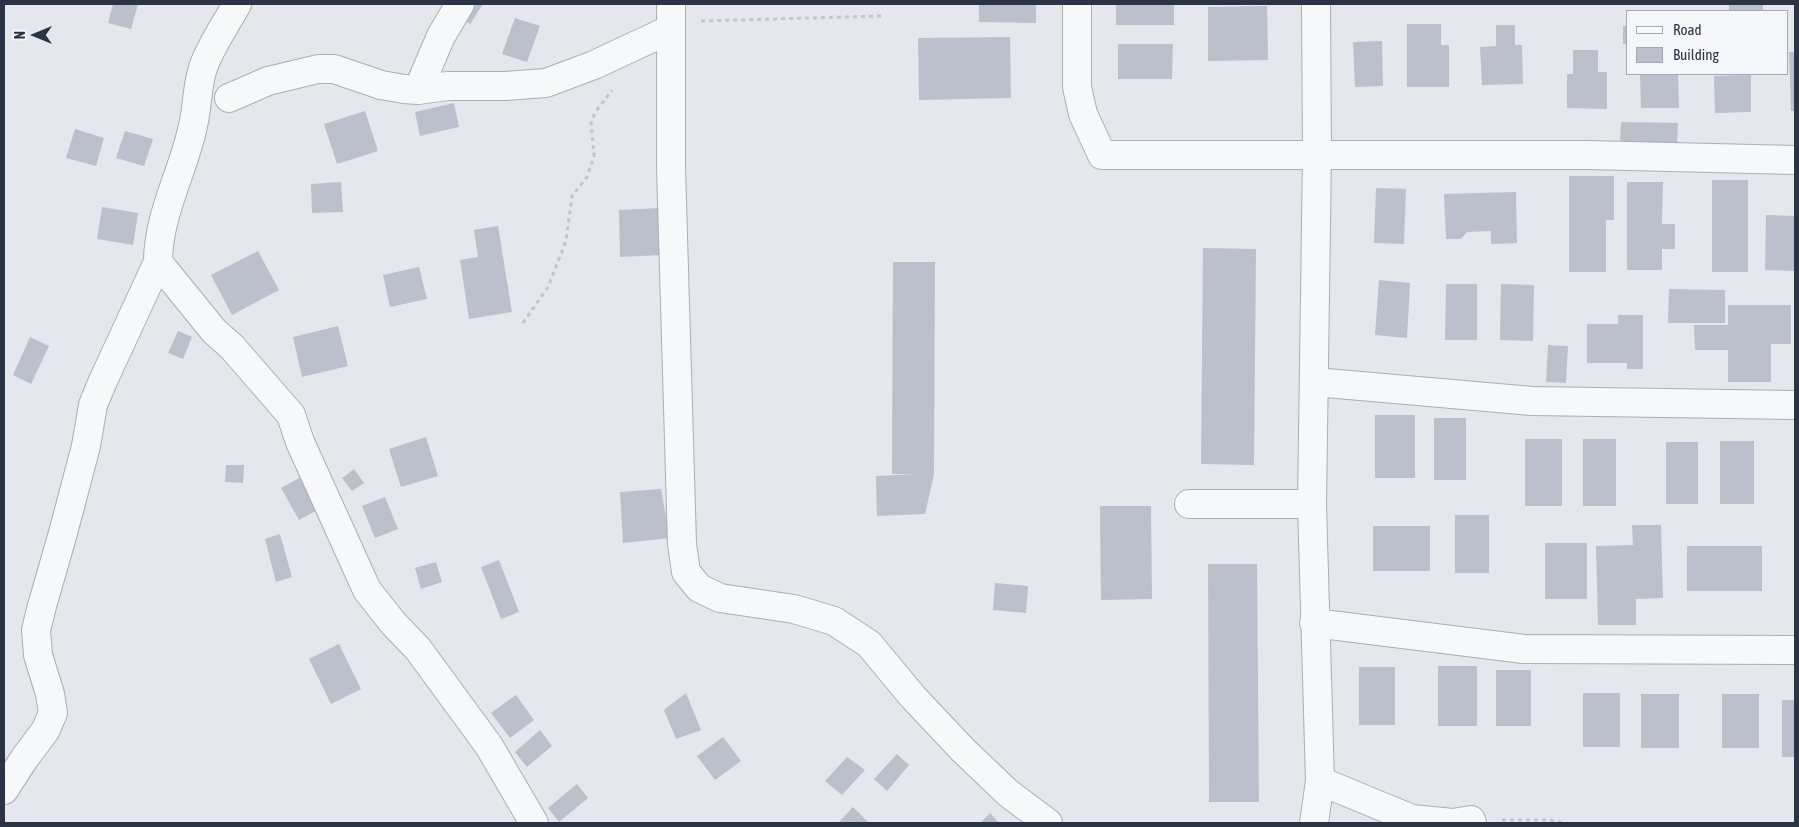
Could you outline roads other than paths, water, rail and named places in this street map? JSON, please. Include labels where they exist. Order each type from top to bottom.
[{"type":"street","points":[[4,790],[45,731],[53,713],[50,694],[38,655],[36,630],[84,454],[94,405],[102,383],[158,262],[158,249],[165,215],[194,121],[198,81],[204,63],[236,4]]},
{"type":"street","points":[[418,90],[441,36],[460,4]]},
{"type":"street","points":[[1077,4],[1077,87],[1083,114],[1102,155],[1588,155],[1795,160]]},
{"type":"street","points":[[1314,823],[1320,781],[1312,504],[1317,154],[1316,4]]},
{"type":"street","points":[[194,121],[230,98],[268,81],[318,69],[334,69],[381,85],[418,90],[448,86],[506,86],[546,83],[594,66],[671,16]]},
{"type":"street","points":[[671,16],[672,167],[682,544],[686,572],[699,588],[720,598],[794,609],[834,621],[869,644],[913,697],[963,750],[1008,793],[1048,823]]},
{"type":"street","points":[[204,63],[230,98]]},
{"type":"street","points":[[158,262],[214,331],[232,347],[291,415],[300,442],[368,590],[393,623],[418,649],[489,746],[534,823]]},
{"type":"street","points":[[1315,382],[1532,401],[1795,405]]},
{"type":"street","points":[[1189,504],[1312,504]]},
{"type":"street","points":[[1314,623],[1524,649],[1795,650]]},
{"type":"street","points":[[1320,781],[1412,818],[1471,822]]}]
